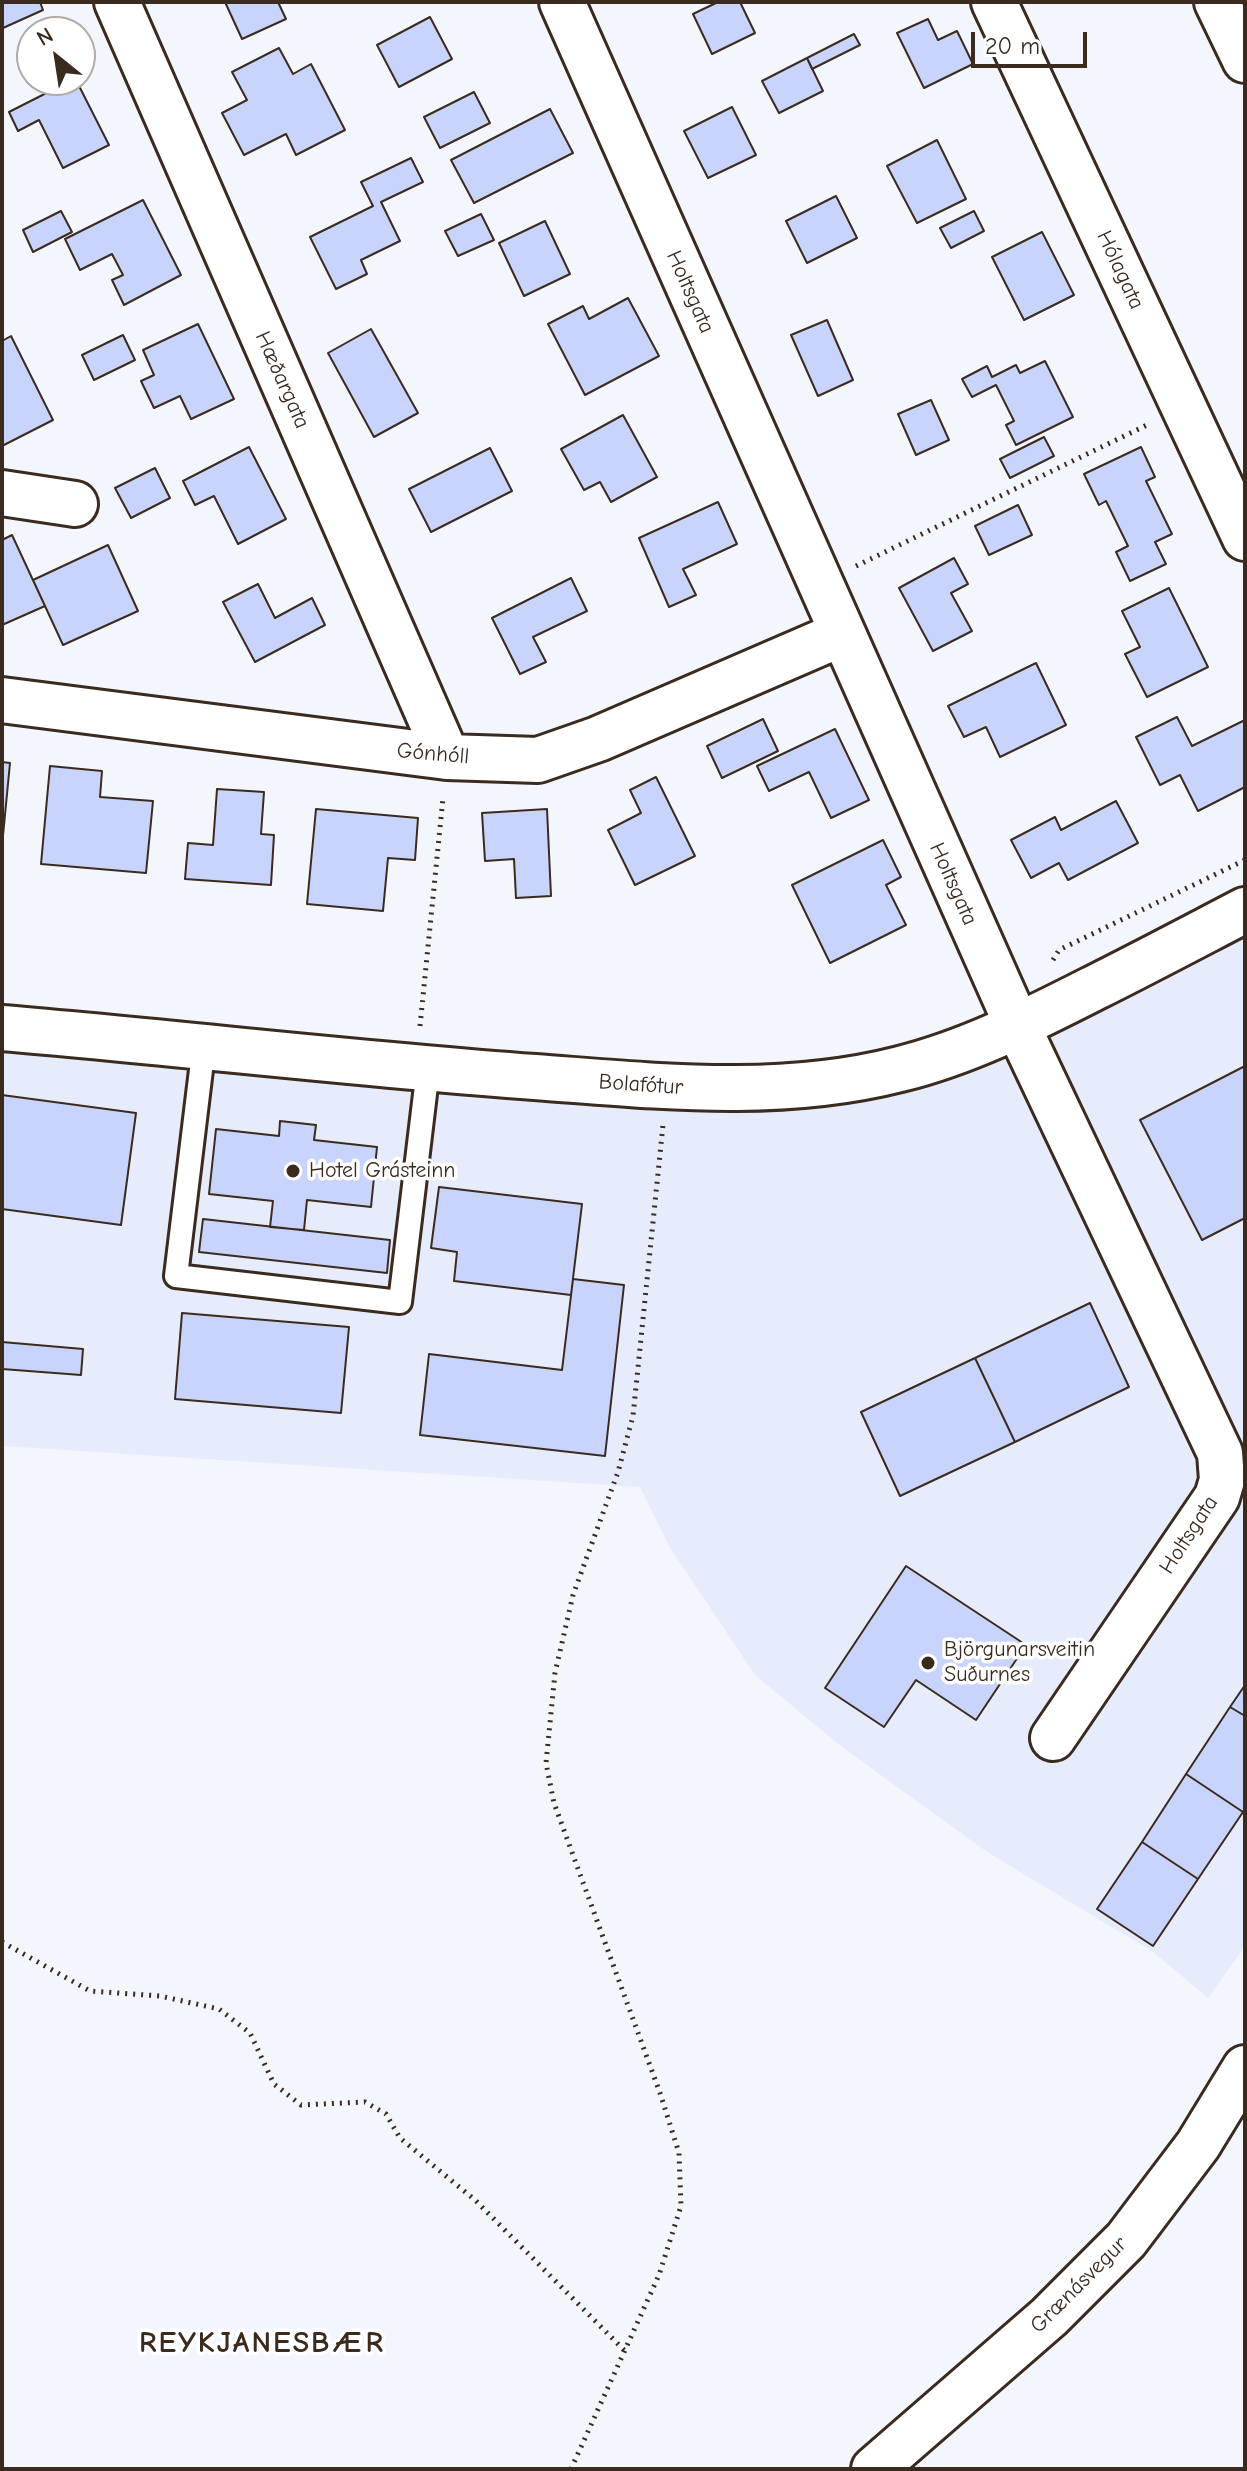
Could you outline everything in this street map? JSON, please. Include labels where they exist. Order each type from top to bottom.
[{"type":"street","name":"Hæðargata","points":[[117,2],[447,757]]},
{"type":"street","name":"Holtsgata","points":[[562,2],[1009,1008],[1220,1453],[1222,1480],[1217,1497],[1053,1738]]},
{"type":"street","name":"Hólagata","points":[[994,2],[1245,538]]},
{"type":"street","points":[[1217,2],[1245,60]]},
{"type":"street","points":[[2,493],[75,504]]},
{"type":"street","name":"Gónhóll","points":[[2,700],[447,757],[538,760],[598,739],[841,634]]},
{"type":"street","name":"Bolafótur","points":[[2,1028],[204,1045],[424,1052],[668,1087],[767,1089],[860,1078],[931,1060],[1009,1008],[1245,910]]},
{"type":"street","name":"Grænásvegur","points":[[874,2469],[1049,2317],[1126,2240],[1198,2145],[1245,2068]]},
{"type":"lane","points":[[204,1045],[176,1276],[400,1302],[424,1052]]},
{"type":"path","points":[[819,584],[1184,407]]},
{"type":"path","points":[[424,1052],[447,757]]},
{"type":"path","points":[[1009,1008],[1052,963],[1059,950],[1245,860]]},
{"type":"path","points":[[571,2469],[659,2275],[681,2206],[679,2153],[554,1803],[546,1763],[555,1673],[573,1595],[618,1472],[633,1416],[668,1087]]},
{"type":"path","points":[[2,1942],[90,1991],[160,1996],[219,2009],[250,2033],[274,2084],[301,2105],[365,2102],[386,2114],[400,2138],[475,2200],[625,2351]]},
{"type":"shaded area","points":[[1245,937],[1245,1946],[1208,1998],[1153,1952],[987,1852],[838,1744],[755,1675],[670,1548],[640,1487],[2,1446],[2,1032],[733,1102],[953,1069]]},
{"type":"building","points":[[2,2],[40,2],[43,10],[30,16],[16,16],[16,22],[3,28]]},
{"type":"building","points":[[225,2],[278,2],[286,19],[242,39]]},
{"type":"building","points":[[718,2],[740,2],[755,33],[712,54],[693,14]]},
{"type":"building","points":[[430,17],[452,59],[399,87],[377,45]]},
{"type":"building","points":[[928,19],[938,40],[957,31],[973,64],[924,88],[897,33]]},
{"type":"building","points":[[854,34],[860,45],[812,69],[807,58]]},
{"type":"building","points":[[279,48],[293,74],[311,64],[345,130],[296,155],[286,134],[244,155],[222,113],[247,100],[232,72]]},
{"type":"building","points":[[807,58],[823,91],[779,113],[762,81]]},
{"type":"building","points":[[474,92],[490,123],[440,148],[424,117]]},
{"type":"building","points":[[40,96],[84,96],[109,145],[63,168],[39,120],[18,131],[9,112]]},
{"type":"building","points":[[732,107],[756,155],[708,178],[684,131]]},
{"type":"building","points":[[550,109],[573,153],[474,203],[451,160]]},
{"type":"building","points":[[937,140],[966,199],[917,223],[887,166]]},
{"type":"building","points":[[411,158],[423,182],[381,202],[400,241],[361,260],[367,274],[336,289],[310,237],[373,206],[361,182]]},
{"type":"building","points":[[836,196],[857,238],[807,263],[786,221]]},
{"type":"building","points":[[143,200],[181,275],[124,305],[112,280],[123,275],[112,254],[80,270],[65,239]]},
{"type":"building","points":[[61,211],[72,232],[33,252],[23,230]]},
{"type":"building","points":[[974,211],[984,231],[951,248],[940,228]]},
{"type":"building","points":[[481,214],[494,240],[458,256],[445,231]]},
{"type":"building","points":[[545,221],[570,274],[524,296],[499,243]]},
{"type":"building","points":[[1042,232],[1074,295],[1024,320],[992,257]]},
{"type":"building","points":[[628,298],[659,356],[585,395],[548,324],[583,306],[589,319]]},
{"type":"building","points":[[827,320],[853,380],[818,396],[791,335]]},
{"type":"building","points":[[198,324],[234,399],[191,419],[180,396],[154,408],[141,381],[154,375],[143,350]]},
{"type":"building","points":[[371,329],[418,413],[374,437],[328,353]]},
{"type":"building","points":[[123,335],[135,360],[94,380],[82,355]]},
{"type":"building","points":[[11,336],[53,420],[2,446],[2,341]]},
{"type":"building","points":[[1045,361],[1073,417],[1016,445],[1006,425],[1014,421],[996,385],[972,397],[962,379],[987,366],[992,377],[1016,365],[1020,373]]},
{"type":"building","points":[[931,400],[949,440],[916,455],[898,414]]},
{"type":"building","points":[[623,415],[657,477],[611,502],[600,482],[584,490],[561,449]]},
{"type":"building","points":[[1044,437],[1054,456],[1010,478],[1000,459]]},
{"type":"building","points":[[249,447],[286,519],[238,544],[214,496],[195,505],[183,481]]},
{"type":"building","points":[[1141,447],[1155,477],[1146,481],[1172,534],[1155,542],[1166,564],[1130,581],[1116,552],[1128,546],[1106,501],[1099,505],[1084,474]]},
{"type":"building","points":[[490,448],[512,491],[431,532],[409,489]]},
{"type":"building","points":[[155,468],[170,498],[131,518],[115,488]]},
{"type":"building","points":[[718,502],[737,544],[683,569],[696,595],[669,607],[639,538]]},
{"type":"building","points":[[1018,505],[1032,535],[989,555],[975,526]]},
{"type":"building","points":[[12,535],[45,606],[2,625],[2,540]]},
{"type":"building","points":[[108,545],[138,611],[63,645],[33,580]]},
{"type":"building","points":[[954,558],[968,584],[951,593],[972,631],[933,651],[899,588]]},
{"type":"building","points":[[571,578],[587,611],[533,637],[546,662],[520,674],[492,618]]},
{"type":"building","points":[[258,584],[275,618],[312,598],[325,625],[255,662],[223,602]]},
{"type":"building","points":[[1169,588],[1208,667],[1147,697],[1125,654],[1140,647],[1122,611]]},
{"type":"building","points":[[1036,663],[1066,725],[1000,757],[986,727],[964,737],[948,706]]},
{"type":"building","points":[[1177,717],[1192,746],[1245,720],[1245,787],[1198,811],[1180,775],[1160,785],[1136,737]]},
{"type":"building","points":[[763,719],[778,751],[722,778],[707,746]]},
{"type":"building","points":[[835,729],[869,800],[831,818],[809,772],[769,791],[757,766]]},
{"type":"building","points":[[2,762],[10,763],[2,846]]},
{"type":"building","points":[[50,766],[102,771],[100,797],[153,801],[146,873],[41,864]]},
{"type":"building","points":[[656,777],[695,856],[635,885],[608,830],[641,813],[630,790]]},
{"type":"building","points":[[217,789],[264,792],[261,834],[274,835],[271,885],[185,879],[188,843],[213,845]]},
{"type":"building","points":[[1116,801],[1138,843],[1068,880],[1059,863],[1031,878],[1011,840],[1055,817],[1061,830]]},
{"type":"building","points":[[316,809],[418,818],[415,860],[388,858],[383,911],[307,904]]},
{"type":"building","points":[[547,809],[551,896],[516,898],[514,859],[485,861],[482,813]]},
{"type":"building","points":[[883,840],[901,877],[886,885],[906,925],[830,963],[792,885]]},
{"type":"building","points":[[1245,1066],[1245,1218],[1202,1240],[1140,1120]]},
{"type":"building","points":[[2,1095],[136,1113],[121,1225],[2,1209]]},
{"type":"building","name":"Hotel Grásteinn","points":[[280,1121],[316,1125],[314,1140],[377,1147],[371,1207],[307,1200],[304,1230],[270,1227],[273,1201],[209,1194],[216,1129],[279,1136]]},
{"type":"building","points":[[439,1187],[582,1204],[571,1295],[454,1281],[457,1252],[431,1248]]},
{"type":"building","points":[[203,1219],[390,1240],[387,1273],[199,1252]]},
{"type":"building","points":[[573,1279],[624,1285],[605,1456],[420,1435],[429,1354],[562,1370]]},
{"type":"building","points":[[1090,1303],[1129,1387],[1015,1442],[975,1358]]},
{"type":"building","points":[[182,1313],[349,1327],[341,1413],[175,1399]]},
{"type":"building","points":[[2,1342],[83,1349],[81,1375],[2,1369]]},
{"type":"building","points":[[975,1358],[1015,1442],[900,1496],[861,1412]]},
{"type":"building","name":"Björgunarsveitin Suðurnes","points":[[906,1566],[1026,1645],[976,1720],[916,1680],[884,1727],[825,1688]]},
{"type":"building","points":[[1245,1685],[1245,1716],[1230,1707]]},
{"type":"building","points":[[1230,1707],[1245,1716],[1243,1812],[1186,1774]]},
{"type":"building","points":[[1186,1774],[1243,1812],[1198,1879],[1142,1842]]},
{"type":"building","points":[[1142,1842],[1198,1879],[1153,1946],[1097,1909]]},
{"type":"place","name":"Hotel Grásteinn","points":[[293,1171]]},
{"type":"place","name":"Björgunarsveitin Suðurnes","points":[[928,1663]]},
{"type":"district","name":"REYKJANESBÆR","points":[[262,2344]]}]
